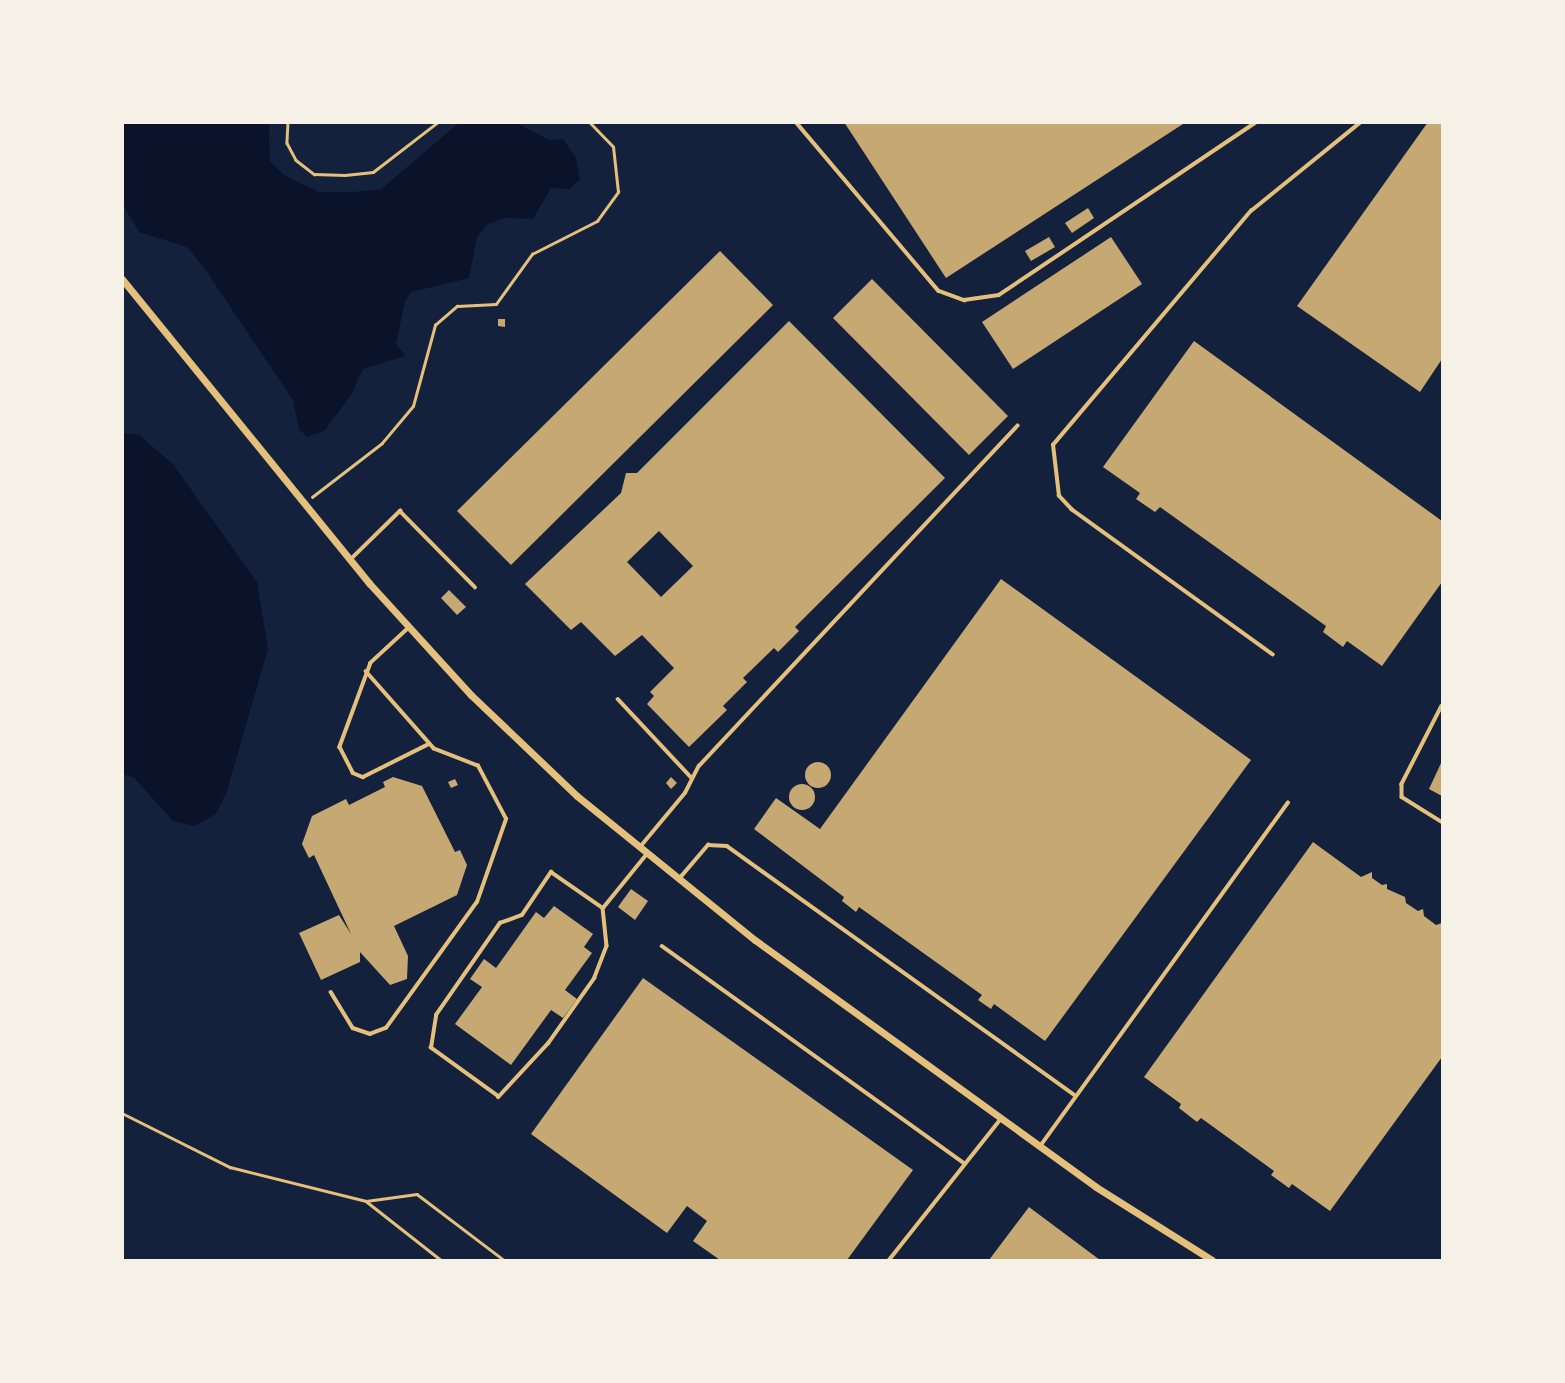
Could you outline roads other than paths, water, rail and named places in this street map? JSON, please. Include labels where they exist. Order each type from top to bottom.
[{"type":"street","points":[[122,279],[349,560],[409,628],[511,734],[678,881],[1040,1147],[1142,1219],[1209,1260]]},
{"type":"lane","points":[[796,122],[939,292],[964,300],[999,295],[1256,122]]},
{"type":"lane","points":[[1273,655],[1072,510],[1059,496],[1053,445],[1251,211],[1361,122]]},
{"type":"lane","points":[[639,849],[692,778],[1017,426]]},
{"type":"lane","points":[[349,560],[400,511],[475,587]]},
{"type":"lane","points":[[409,628],[382,650],[366,672],[340,747],[353,773],[363,777],[429,744]]},
{"type":"lane","points":[[331,992],[353,1028],[379,1033],[477,902],[505,814],[478,766],[429,744],[366,672]]},
{"type":"lane","points":[[618,699],[692,778]]},
{"type":"lane","points":[[1443,706],[1402,784],[1402,797],[1443,822]]},
{"type":"lane","points":[[1040,1147],[1074,1094],[1289,803]]},
{"type":"lane","points":[[678,881],[708,845],[721,843],[1074,1094]]},
{"type":"lane","points":[[603,908],[551,872],[522,915],[500,923],[436,1015],[431,1048],[499,1097],[549,1043],[596,978],[607,946],[603,908],[646,855]]},
{"type":"lane","points":[[662,946],[965,1164]]},
{"type":"lane","points":[[889,1261],[1001,1118]]},
{"type":"water","points":[[123,122],[269,123],[270,161],[284,175],[319,192],[381,189],[459,123],[517,123],[549,140],[563,139],[576,158],[580,179],[570,189],[551,188],[533,219],[504,218],[488,224],[477,237],[469,278],[412,292],[405,301],[396,344],[406,356],[363,369],[351,395],[325,430],[308,437],[299,430],[293,400],[204,268],[187,247],[139,232],[123,205]]},
{"type":"water","points":[[123,433],[139,435],[173,464],[257,582],[268,649],[226,794],[216,814],[195,826],[173,821],[134,778],[123,774]]}]
